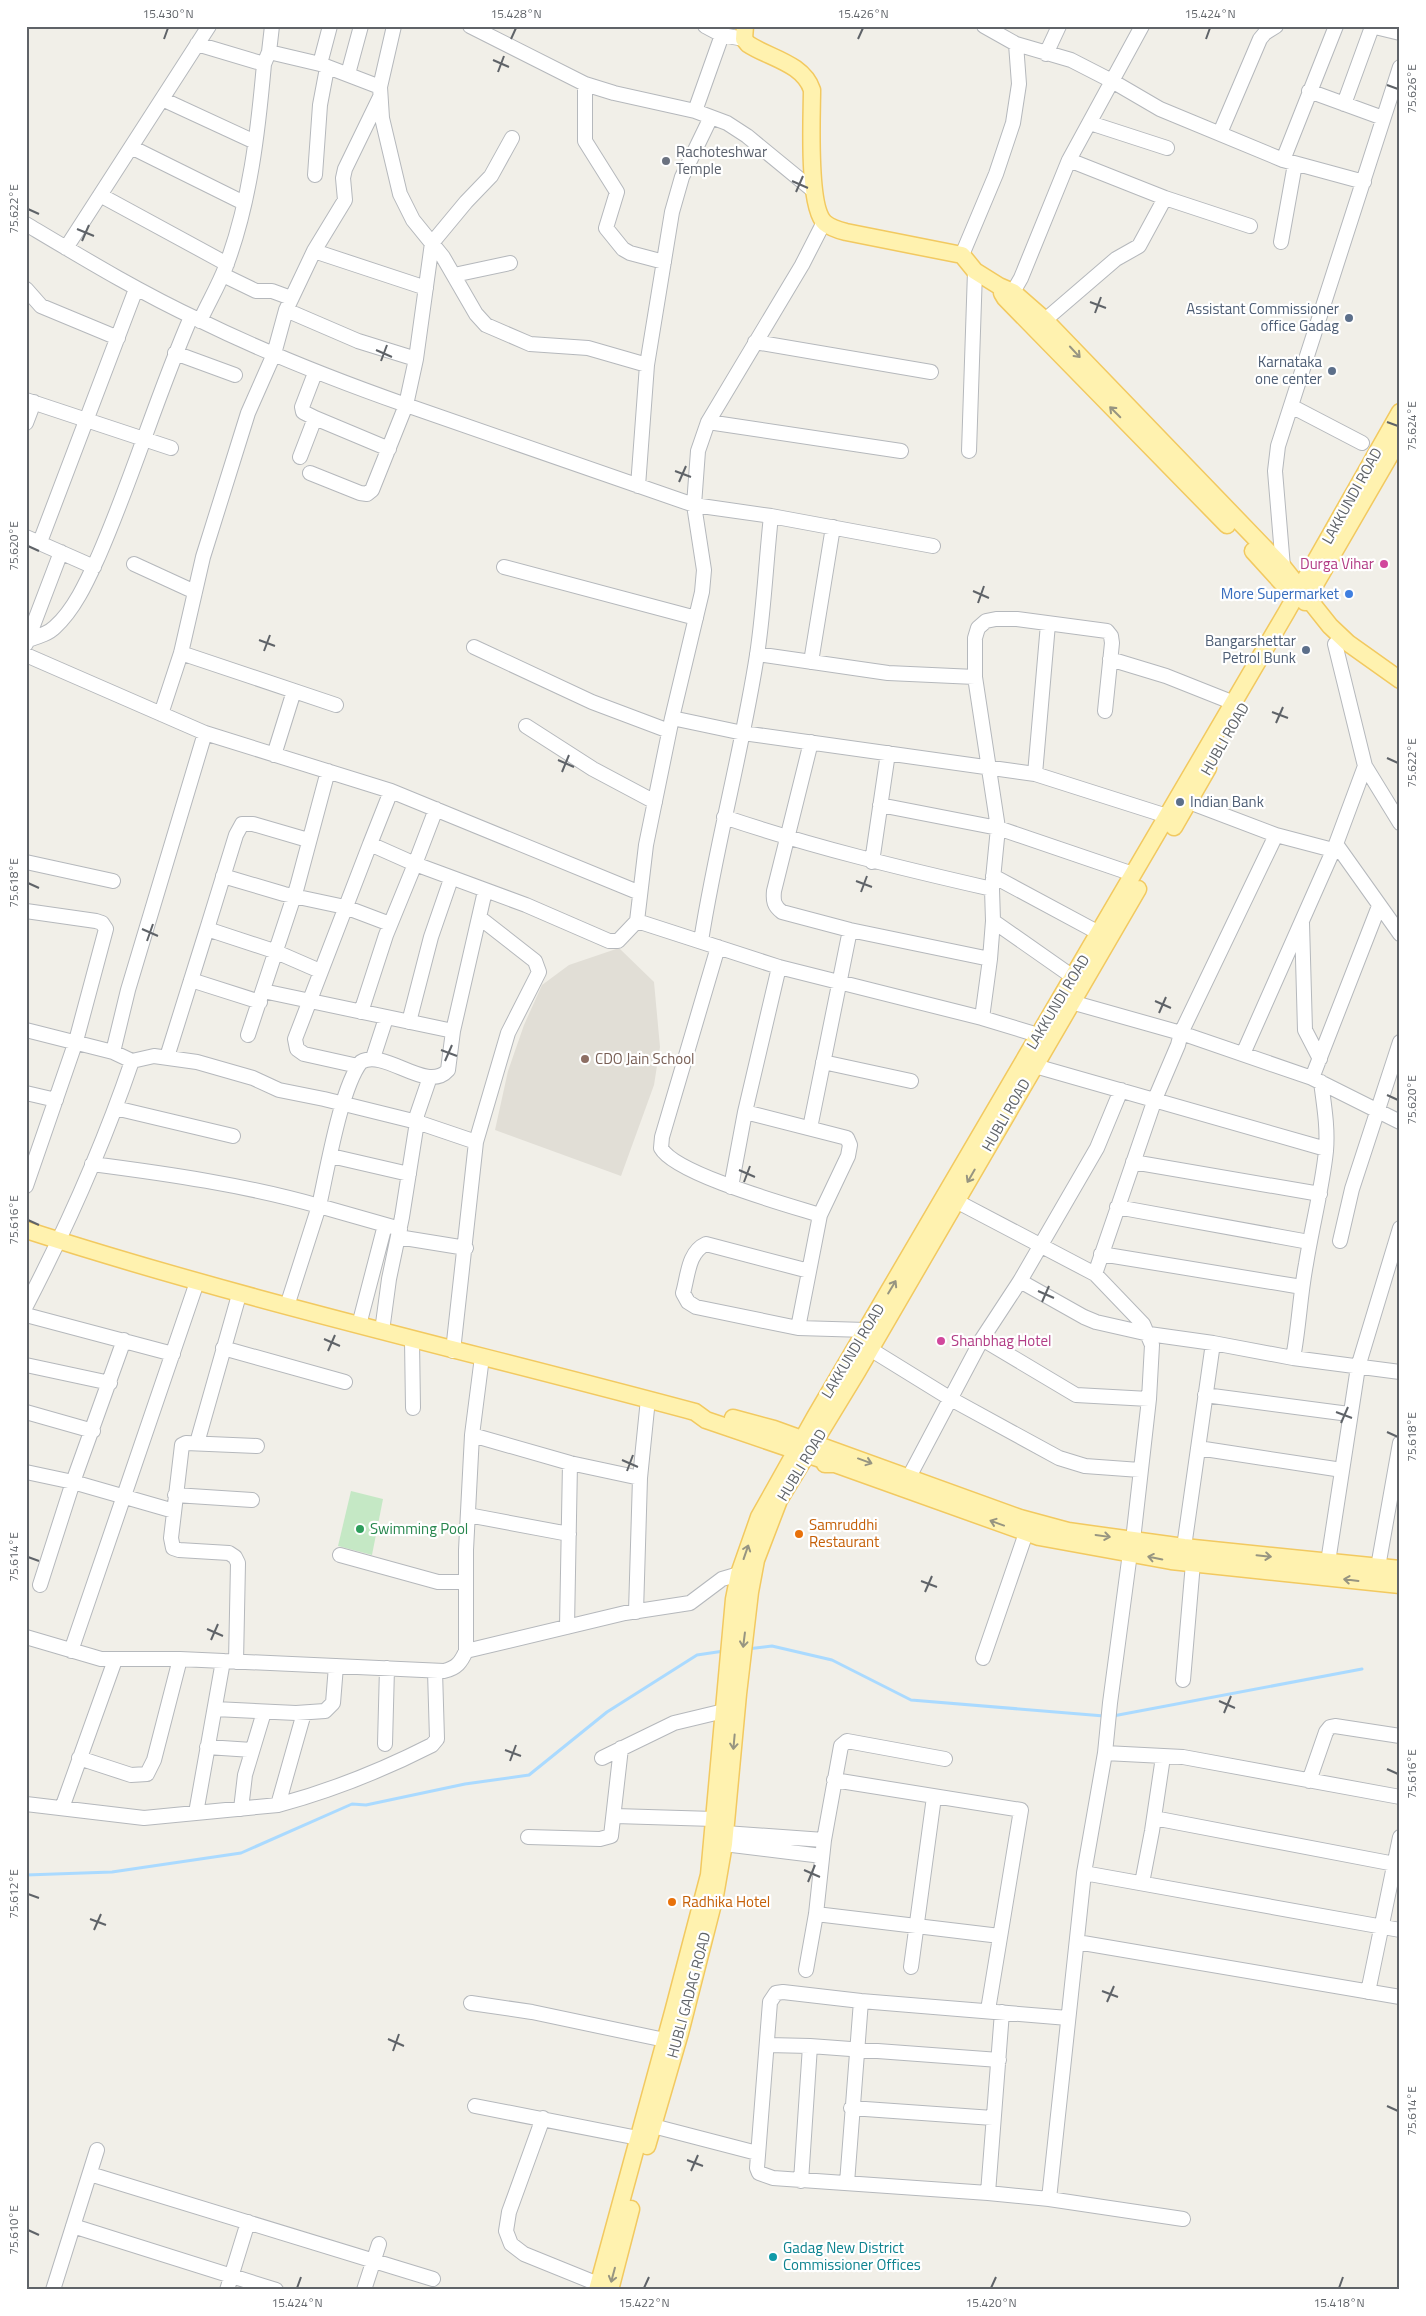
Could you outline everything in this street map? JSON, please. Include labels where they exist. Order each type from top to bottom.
[{"type":"main road","points":[[744,32],[755,49],[796,70],[810,82],[812,90],[814,191],[818,212],[824,222],[834,229],[846,232],[962,255],[976,271],[1006,289],[1045,320],[1053,338],[1249,546],[1348,643],[1400,680]]},
{"type":"main road","points":[[1006,289],[1005,298],[1053,338],[1283,567],[1335,644],[1360,665],[1400,692]]},
{"type":"main road","name":"LAKKUNDI ROAD","points":[[822,1418],[866,1330],[1038,1035],[1234,703],[1302,597],[1400,412]]},
{"type":"main road","name":"HUBLI ROAD","points":[[732,1688],[756,1560],[785,1480],[822,1418],[870,1349],[1189,802],[1302,597],[1396,457],[1400,438]]},
{"type":"main road","points":[[26,1230],[59,1242],[239,1295],[287,1306],[453,1351],[648,1399],[696,1412],[706,1420],[772,1435],[837,1458],[1026,1533],[1132,1546],[1184,1548],[1400,1570]]},
{"type":"main road","points":[[772,1435],[822,1418],[837,1458]]},
{"type":"main road","points":[[772,1435],[780,1453],[785,1480]]},
{"type":"main road","points":[[732,1688],[734,1599],[739,1574],[759,1517],[785,1480],[837,1458],[909,1477],[1042,1525],[1132,1546],[1193,1563],[1400,1585]]},
{"type":"main road","name":"HUBLI GADAG ROAD","points":[[601,2288],[638,2138],[709,1874],[724,1711],[732,1688]]},
{"type":"main road","name":"HUBLI GADAG ROAD","points":[[601,2288],[653,2126],[713,1905],[724,1839],[732,1688]]},
{"type":"street","points":[[66,248],[209,26]]},
{"type":"street","points":[[27,642],[54,628],[65,617],[94,567],[114,521],[176,353],[225,270],[244,203],[272,26]]},
{"type":"street","points":[[315,176],[323,66],[330,26]]},
{"type":"street","points":[[348,74],[361,26]]},
{"type":"street","points":[[161,714],[180,653],[203,557],[248,413],[274,354],[289,304],[314,251],[345,200],[343,178],[345,169],[380,92],[394,26]]},
{"type":"street","points":[[470,26],[586,84],[614,93],[694,111],[727,123],[747,136],[814,191]]},
{"type":"street","points":[[705,26],[722,35],[744,32]]},
{"type":"street","points":[[984,26],[1016,44],[1071,60],[1160,109],[1220,134],[1289,162],[1364,182]]},
{"type":"street","points":[[1046,54],[1059,26]]},
{"type":"street","points":[[1006,289],[1021,278],[1069,160],[1142,26]]},
{"type":"street","points":[[1281,242],[1289,162],[1309,91],[1336,26]]},
{"type":"street","points":[[1344,104],[1372,26],[1400,33]]},
{"type":"street","points":[[1220,134],[1260,39],[1274,27]]},
{"type":"street","points":[[694,111],[722,35]]},
{"type":"street","points":[[197,44],[267,58],[323,66],[348,74],[380,92]]},
{"type":"street","points":[[962,255],[996,174],[1013,123],[1019,84],[1016,44]]},
{"type":"street","points":[[1283,567],[1275,471],[1278,446],[1400,67]]},
{"type":"street","points":[[586,84],[583,130],[585,141],[617,192],[606,228],[623,249],[630,253],[664,262]]},
{"type":"street","points":[[1309,91],[1383,118]]},
{"type":"street","points":[[380,92],[388,152],[400,194],[413,220],[454,275],[476,314],[486,325],[514,338],[538,345],[588,348],[647,364]]},
{"type":"street","points":[[162,99],[255,142]]},
{"type":"street","points":[[638,486],[647,364],[676,195],[688,163],[711,117]]},
{"type":"street","points":[[1090,123],[1166,148]]},
{"type":"street","points":[[310,473],[367,494],[377,482],[406,405],[416,359],[432,244],[466,202],[491,176],[512,138]]},
{"type":"street","points":[[131,147],[244,203]]},
{"type":"street","points":[[1069,160],[1165,198],[1250,226]]},
{"type":"street","points":[[100,195],[225,270],[256,291],[272,291],[289,304],[358,341],[416,359]]},
{"type":"street","points":[[1045,320],[1116,259],[1139,246],[1165,198]]},
{"type":"street","points":[[370,844],[452,879],[526,905],[609,941],[618,941],[637,921],[646,845],[670,725],[696,618],[704,570],[694,505],[698,451],[708,422],[802,265],[824,222]]},
{"type":"street","points":[[26,224],[136,289],[196,319],[315,373],[694,505],[771,516],[933,546]]},
{"type":"street","points":[[314,251],[426,288]]},
{"type":"street","points":[[454,275],[510,263]]},
{"type":"street","points":[[969,451],[976,271]]},
{"type":"street","points":[[26,289],[41,306],[118,338]]},
{"type":"street","points":[[40,542],[136,289]]},
{"type":"street","points":[[755,342],[931,372]]},
{"type":"street","points":[[176,353],[235,375]]},
{"type":"street","points":[[315,373],[302,407],[304,412],[389,449]]},
{"type":"street","points":[[26,423],[30,401],[171,448]]},
{"type":"street","points":[[1291,406],[1362,443]]},
{"type":"street","points":[[300,457],[315,418]]},
{"type":"street","points":[[708,422],[901,451]]},
{"type":"street","points":[[702,941],[724,817],[743,733],[757,654],[771,516]]},
{"type":"street","points":[[811,662],[833,527]]},
{"type":"street","points":[[26,537],[94,567]]},
{"type":"street","points":[[27,642],[61,552]]},
{"type":"street","points":[[134,564],[195,592]]},
{"type":"street","points":[[504,568],[696,618]]},
{"type":"street","points":[[982,1018],[990,959],[993,921],[992,882],[998,828],[975,677],[975,638],[978,628],[986,621],[1017,619],[1107,631],[1111,636],[1112,643],[1105,711]]},
{"type":"street","points":[[1035,774],[1048,624]]},
{"type":"street","points":[[1335,644],[1365,766],[1400,823]]},
{"type":"street","points":[[474,647],[592,702],[670,725],[888,752],[989,769],[1035,774],[1168,816]]},
{"type":"street","points":[[180,653],[336,705]]},
{"type":"street","points":[[757,654],[888,673],[975,677]]},
{"type":"street","points":[[26,655],[204,733],[391,791],[640,893]]},
{"type":"street","points":[[1110,659],[1166,676],[1234,703]]},
{"type":"street","points":[[274,755],[294,691]]},
{"type":"street","points":[[526,726],[593,769],[655,802]]},
{"type":"street","points":[[113,1052],[128,990],[204,733]]},
{"type":"street","points":[[811,742],[773,900],[776,908],[782,912],[850,930],[990,959]]},
{"type":"street","points":[[872,862],[888,752]]},
{"type":"street","points":[[1244,1054],[1334,847],[1365,766]]},
{"type":"street","points":[[248,1035],[262,996],[274,951],[294,896],[328,771]]},
{"type":"street","points":[[358,1066],[304,1054],[297,1049],[295,1039],[391,791]]},
{"type":"street","points":[[1189,802],[1276,835],[1334,847],[1400,934]]},
{"type":"street","points":[[880,805],[998,828],[1134,874]]},
{"type":"street","points":[[362,1012],[390,924],[416,864],[436,809]]},
{"type":"street","points":[[724,817],[787,838],[872,862],[992,882],[1099,933]]},
{"type":"street","points":[[167,1056],[236,835],[242,824],[253,824],[308,840]]},
{"type":"street","points":[[1095,1274],[1155,1099],[1178,1045],[1181,1032],[1276,835]]},
{"type":"street","points":[[26,862],[113,881]]},
{"type":"street","points":[[223,876],[294,896],[345,907],[390,924]]},
{"type":"street","points":[[409,1022],[432,937],[452,879]]},
{"type":"street","points":[[287,1306],[319,1206],[343,1104],[358,1066],[366,1059],[372,1058],[430,1078],[448,1070],[454,1031],[485,891]]},
{"type":"street","points":[[1293,1358],[1298,1333],[1302,1287],[1309,1242],[1320,1194],[1326,1149],[1325,1114],[1317,1080],[1320,1059],[1379,906]]},
{"type":"street","points":[[26,911],[96,921],[106,929],[76,1041],[26,1186]]},
{"type":"street","points":[[453,1351],[466,1248],[476,1142],[508,1033],[539,972],[535,961],[480,918]]},
{"type":"street","points":[[1302,918],[1305,1030],[1320,1059]]},
{"type":"street","points":[[637,921],[779,967],[982,1018],[1038,1035]]},
{"type":"street","points":[[993,921],[1072,977]]},
{"type":"street","points":[[207,930],[274,951],[320,971]]},
{"type":"street","points":[[810,1128],[850,930]]},
{"type":"street","points":[[718,947],[662,1137],[661,1148],[672,1160],[731,1186],[820,1215]]},
{"type":"street","points":[[731,1186],[745,1112],[779,967]]},
{"type":"street","points":[[191,980],[262,996],[310,1001],[454,1031]]},
{"type":"street","points":[[1071,1002],[1181,1032],[1317,1080],[1400,1122]]},
{"type":"street","points":[[372,1058],[386,1018]]},
{"type":"street","points":[[26,1030],[76,1041],[113,1052],[132,1061],[154,1056],[167,1056],[197,1062],[253,1078],[279,1090],[417,1122],[476,1142]]},
{"type":"street","points":[[1340,1241],[1352,1190],[1400,1042]]},
{"type":"street","points":[[26,1306],[59,1242],[115,1108],[132,1061]]},
{"type":"street","points":[[823,1062],[911,1081]]},
{"type":"street","points":[[1035,1066],[1326,1149]]},
{"type":"street","points":[[382,1331],[389,1279],[409,1174],[417,1115],[430,1078]]},
{"type":"street","points":[[909,1477],[982,1339],[1020,1281],[1097,1148],[1121,1090]]},
{"type":"street","points":[[26,1093],[56,1100]]},
{"type":"street","points":[[115,1108],[233,1136]]},
{"type":"street","points":[[745,1112],[847,1138],[850,1145],[848,1156],[820,1215],[798,1328]]},
{"type":"street","points":[[331,1156],[409,1174]]},
{"type":"street","points":[[1133,1162],[1320,1194]]},
{"type":"street","points":[[92,1164],[220,1182],[275,1193],[385,1225],[399,1233],[466,1248]]},
{"type":"street","points":[[956,1201],[1040,1247],[1095,1274],[1143,1324],[1149,1334],[1152,1345],[1149,1399],[1132,1546],[1110,1702],[1105,1753],[1084,1873],[1049,2199]]},
{"type":"street","points":[[1117,1207],[1309,1242]]},
{"type":"street","points":[[359,1325],[385,1225]]},
{"type":"street","points":[[1328,1562],[1349,1414],[1358,1367],[1400,1228]]},
{"type":"street","points":[[809,1271],[706,1244],[698,1248],[693,1256],[683,1293],[688,1302],[696,1307],[798,1328],[866,1330]]},
{"type":"street","points":[[1101,1254],[1302,1287]]},
{"type":"street","points":[[1020,1281],[1084,1317],[1149,1334],[1213,1343],[1293,1358],[1400,1372]]},
{"type":"street","points":[[71,1651],[197,1282]]},
{"type":"street","points":[[197,1443],[239,1295]]},
{"type":"street","points":[[26,1315],[173,1354]]},
{"type":"street","points":[[982,1339],[1076,1395],[1149,1399]]},
{"type":"street","points":[[40,1585],[124,1340]]},
{"type":"street","points":[[412,1340],[413,1408]]},
{"type":"street","points":[[1184,1548],[1213,1343]]},
{"type":"street","points":[[223,1348],[345,1382]]},
{"type":"street","points":[[870,1349],[951,1399],[1059,1458],[1073,1464],[1140,1470]]},
{"type":"street","points":[[26,1637],[71,1651],[114,1660],[180,1659],[435,1671],[454,1668],[462,1661],[466,1651],[466,1582],[472,1435],[482,1357]]},
{"type":"street","points":[[26,1365],[110,1383]]},
{"type":"street","points":[[1205,1395],[1349,1414]]},
{"type":"street","points":[[636,1612],[640,1478],[648,1399]]},
{"type":"street","points":[[26,1412],[93,1431]]},
{"type":"street","points":[[472,1435],[570,1463],[640,1478]]},
{"type":"street","points":[[196,1813],[214,1709],[230,1661],[237,1559],[229,1553],[173,1548],[171,1544],[180,1449],[186,1443],[257,1446]]},
{"type":"street","points":[[1378,1567],[1397,1485],[1400,1443]]},
{"type":"street","points":[[1198,1448],[1342,1470]]},
{"type":"street","points":[[567,1627],[570,1463]]},
{"type":"street","points":[[27,1473],[74,1482],[174,1511]]},
{"type":"street","points":[[175,1495],[252,1500]]},
{"type":"street","points":[[468,1515],[568,1534]]},
{"type":"street","points":[[982,1658],[1026,1533]]},
{"type":"street","points":[[340,1555],[438,1582],[466,1582]]},
{"type":"street","points":[[1183,1680],[1193,1563]]},
{"type":"street","points":[[466,1651],[567,1627],[690,1602],[722,1579],[739,1574]]},
{"type":"street","points":[[79,1758],[131,1775],[147,1774],[154,1760],[180,1659]]},
{"type":"street","points":[[62,1808],[114,1660]]},
{"type":"street","points":[[214,1709],[264,1712],[324,1711],[332,1703],[336,1666]]},
{"type":"street","points":[[385,1744],[387,1668]]},
{"type":"street","points":[[26,1804],[144,1818],[278,1805],[350,1781],[432,1745],[437,1739],[435,1671]]},
{"type":"street","points":[[602,1758],[674,1723],[724,1711]]},
{"type":"street","points":[[241,1809],[245,1775],[264,1712]]},
{"type":"street","points":[[278,1805],[304,1712]]},
{"type":"street","points":[[1309,1781],[1326,1732],[1330,1727],[1336,1726],[1400,1736]]},
{"type":"street","points":[[806,1970],[816,1914],[824,1840],[841,1746],[846,1741],[945,1759]]},
{"type":"street","points":[[207,1747],[252,1750]]},
{"type":"street","points":[[528,1837],[606,1839],[611,1836],[622,1748]]},
{"type":"street","points":[[1105,1753],[1183,1757],[1219,1762],[1400,1798]]},
{"type":"street","points":[[1142,1883],[1154,1818],[1162,1757]]},
{"type":"street","points":[[834,1780],[1020,1810],[1000,1936],[995,2011],[999,2060],[988,2193]]},
{"type":"street","points":[[910,1967],[934,1797]]},
{"type":"street","points":[[615,1816],[714,1819]]},
{"type":"street","points":[[1154,1818],[1398,1864]]},
{"type":"street","points":[[1368,1992],[1381,1926],[1398,1864],[1400,1837]]},
{"type":"street","points":[[724,1839],[824,1840]]},
{"type":"street","points":[[724,1839],[822,1856]]},
{"type":"street","points":[[1084,1873],[1400,1930]]},
{"type":"street","points":[[816,1914],[1000,1936]]},
{"type":"street","points":[[1077,1942],[1400,1997]]},
{"type":"street","points":[[1068,2018],[861,2001],[783,1992],[776,1993],[770,2002],[768,2045],[757,2153],[759,2173],[773,2178],[801,2181],[988,2193],[1049,2199],[1183,2219]]},
{"type":"street","points":[[847,2184],[851,2108],[858,2050],[861,2001]]},
{"type":"street","points":[[470,2003],[532,2012],[665,2040]]},
{"type":"street","points":[[768,2045],[810,2046],[999,2060]]},
{"type":"street","points":[[801,2181],[810,2046]]},
{"type":"street","points":[[475,2106],[638,2138]]},
{"type":"street","points":[[851,2108],[993,2118]]},
{"type":"street","points":[[543,2118],[509,2212],[506,2231],[511,2244],[524,2254],[601,2288]]},
{"type":"street","points":[[653,2126],[757,2153]]},
{"type":"street","points":[[55,2289],[97,2150]]},
{"type":"street","points":[[90,2174],[433,2279]]},
{"type":"street","points":[[227,2290],[248,2222]]},
{"type":"street","points":[[73,2226],[276,2290]]},
{"type":"street","points":[[364,2290],[379,2244]]},
{"type":"shaded area","name":"CDO Jain School","points":[[619,948],[654,982],[660,1047],[654,1085],[621,1176],[495,1130],[508,1071],[524,1025],[542,985],[569,965]]},
{"type":"green space","name":"Swimming Pool","points":[[351,1491],[383,1499],[372,1555],[338,1546]]},
{"type":"waterway","points":[[747,1649],[772,1646],[832,1660],[911,1700],[1104,1716]]},
{"type":"waterway","points":[[26,1875],[112,1872],[241,1853],[352,1804],[366,1805],[465,1784],[529,1775],[607,1712],[697,1655],[724,1651]]},
{"type":"waterway","points":[[1113,1716],[1362,1669]]},
{"type":"place","name":"Rachoteshwar Temple","points":[[666,161]]},
{"type":"place","name":"Assistant Commissioner office Gadag","points":[[1349,318]]},
{"type":"place","name":"Karnataka one center","points":[[1332,371]]},
{"type":"place","name":"Durga Vihar","points":[[1384,564]]},
{"type":"place","name":"More Supermarket","points":[[1349,594]]},
{"type":"place","name":"Bangarshettar Petrol Bunk","points":[[1306,650]]},
{"type":"place","name":"Indian Bank","points":[[1180,802]]},
{"type":"place","name":"CDO Jain School","points":[[585,1059]]},
{"type":"place","name":"Shanbhag Hotel","points":[[941,1341]]},
{"type":"place","name":"Swimming Pool","points":[[360,1529]]},
{"type":"place","name":"Samruddhi Restaurant","points":[[799,1534]]},
{"type":"place","name":"Radhika Hotel","points":[[672,1902]]},
{"type":"place","name":"Gadag New District Commissioner Offices","points":[[773,2257]]}]
